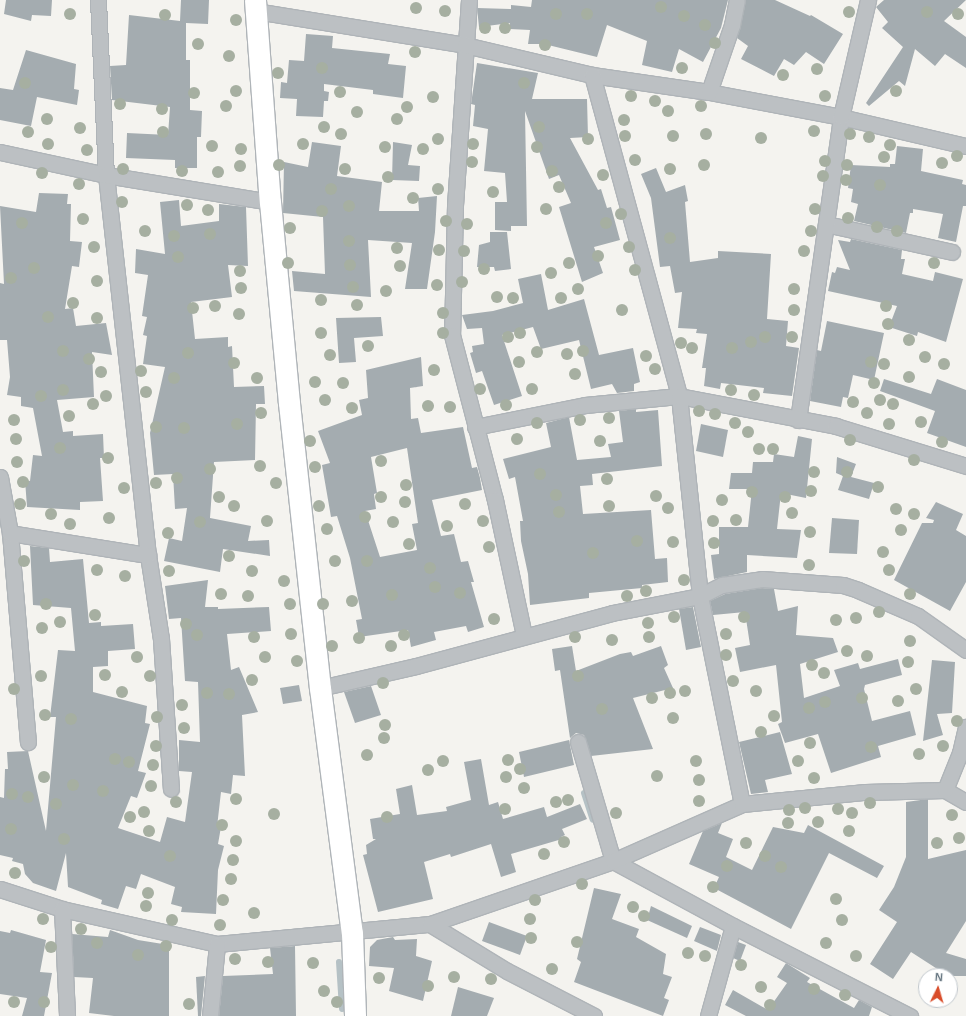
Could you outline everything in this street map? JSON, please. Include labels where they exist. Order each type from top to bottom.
[{"type":"main road","points":[[256,6],[270,202],[320,688],[352,933],[355,1016]]},
{"type":"street","points":[[98,0],[106,175],[148,555],[162,639],[171,789]]},
{"type":"street","points":[[469,0],[455,206],[452,335],[475,427],[496,500],[524,635]]},
{"type":"street","points":[[709,92],[732,25],[737,0]]},
{"type":"street","points":[[798,420],[841,117],[868,0]]},
{"type":"street","points":[[256,6],[465,45],[592,75],[709,92],[841,117],[966,146]]},
{"type":"street","points":[[592,75],[679,396],[700,596],[742,804]]},
{"type":"street","points":[[0,152],[106,175],[270,202]]},
{"type":"street","points":[[826,224],[952,252]]},
{"type":"street","points":[[475,427],[572,407],[679,396],[798,420],[836,426],[966,466]]},
{"type":"street","points":[[0,478],[10,533],[28,742]]},
{"type":"street","points":[[10,533],[148,555]]},
{"type":"street","points":[[320,688],[416,666],[524,635],[612,613],[700,596],[722,585],[762,579],[843,585],[918,616],[966,650]]},
{"type":"street","points":[[945,790],[963,753],[966,727]]},
{"type":"street","points":[[578,742],[613,861],[733,926],[910,1016]]},
{"type":"street","points":[[0,889],[62,909],[217,944],[352,933],[430,924],[613,861],[742,804],[865,792],[945,790],[966,802]]},
{"type":"street","points":[[62,909],[67,1016]]},
{"type":"street","points":[[430,924],[507,971],[594,1016]]},
{"type":"street","points":[[708,1016],[733,926]]},
{"type":"street","points":[[210,1016],[217,944]]},
{"type":"building","points":[[6,0],[52,0],[51,16],[32,15],[31,21],[4,14]]},
{"type":"building","points":[[181,0],[209,0],[208,24],[186,23],[186,60],[190,60],[190,110],[202,111],[201,137],[197,137],[197,168],[175,168],[175,160],[126,158],[127,133],[168,135],[170,107],[112,100],[110,66],[126,65],[129,15],[180,21]]},
{"type":"building","points":[[532,0],[728,0],[721,28],[703,62],[679,49],[672,72],[642,65],[647,41],[607,25],[597,57],[544,44],[528,44],[530,30],[510,29],[510,23],[479,27],[477,8],[511,9],[511,5],[531,7]]},
{"type":"building","points":[[746,0],[775,0],[810,16],[811,15],[843,34],[824,64],[806,52],[794,65],[784,59],[774,76],[741,59],[748,46],[737,38]]},
{"type":"building","points":[[884,0],[966,0],[944,21],[966,37],[966,68],[945,54],[935,66],[915,49],[905,86],[899,81],[869,106],[866,103],[903,47],[882,28],[888,22],[876,7]]},
{"type":"building","points":[[306,34],[333,36],[332,48],[390,54],[388,64],[406,66],[403,98],[373,94],[373,90],[324,84],[324,91],[329,92],[328,101],[324,101],[323,117],[296,116],[297,99],[280,98],[281,82],[287,83],[289,60],[304,61]]},
{"type":"building","points":[[26,50],[76,64],[74,89],[79,90],[77,105],[37,97],[31,126],[0,120],[0,88],[13,90]]},
{"type":"building","points":[[477,63],[538,73],[532,99],[587,99],[588,137],[570,138],[598,190],[601,189],[607,208],[611,207],[620,240],[594,247],[603,273],[582,282],[559,207],[571,203],[559,175],[549,179],[525,111],[527,226],[511,226],[511,231],[495,230],[495,202],[507,202],[505,173],[484,171],[488,129],[473,126],[475,105],[471,104]]},
{"type":"building","points":[[312,142],[341,146],[337,176],[382,182],[379,211],[419,211],[418,198],[437,196],[435,232],[427,289],[405,289],[412,243],[368,240],[371,297],[294,291],[292,271],[325,274],[323,217],[283,213],[284,162],[308,167]]},
{"type":"building","points":[[393,142],[412,145],[408,165],[420,166],[419,181],[392,180]]},
{"type":"building","points":[[897,146],[923,149],[921,171],[963,180],[962,184],[966,185],[966,206],[963,206],[956,242],[938,238],[943,214],[913,209],[913,213],[910,213],[906,233],[854,221],[858,204],[851,202],[853,189],[848,188],[851,165],[890,167],[890,164],[895,164]]},
{"type":"building","points":[[656,168],[666,192],[685,185],[688,201],[685,202],[690,262],[718,258],[718,251],[771,254],[767,319],[788,321],[786,346],[799,348],[792,396],[763,393],[764,388],[721,383],[720,389],[704,386],[706,368],[702,368],[707,334],[696,333],[697,329],[678,328],[682,292],[675,293],[670,266],[660,267],[651,198],[641,174]]},
{"type":"building","points":[[39,193],[68,194],[67,204],[71,204],[70,241],[82,242],[79,267],[72,266],[65,309],[73,308],[76,326],[106,323],[112,355],[92,352],[94,397],[57,400],[63,432],[73,431],[73,436],[103,434],[104,458],[100,458],[103,501],[80,502],[80,510],[27,507],[25,480],[30,481],[33,455],[42,456],[33,408],[21,406],[21,397],[7,395],[10,377],[7,340],[0,340],[0,283],[4,284],[0,206],[36,212]]},
{"type":"building","points":[[179,200],[181,226],[219,221],[219,204],[246,207],[248,266],[228,265],[232,297],[191,302],[195,339],[228,337],[228,347],[232,346],[234,387],[264,386],[265,404],[256,404],[255,460],[214,462],[210,518],[251,526],[248,541],[269,540],[270,556],[223,549],[220,572],[164,561],[169,538],[182,541],[187,508],[175,509],[173,474],[154,475],[150,433],[165,367],[143,364],[147,336],[143,335],[147,317],[142,316],[148,275],[135,273],[136,249],[165,254],[160,202]]},
{"type":"building","points":[[490,232],[507,232],[511,269],[495,271],[494,267],[477,267],[479,245],[490,242]]},
{"type":"building","points":[[851,239],[902,250],[901,259],[905,259],[902,274],[933,281],[935,272],[963,279],[946,342],[918,332],[917,336],[889,327],[897,306],[828,291],[832,272],[835,273],[837,267],[850,270],[838,240],[850,242]]},
{"type":"building","points":[[541,274],[548,310],[584,299],[599,355],[633,348],[640,382],[634,384],[634,391],[617,393],[612,384],[591,389],[579,340],[541,349],[533,327],[502,335],[522,396],[494,405],[482,371],[476,373],[470,353],[473,352],[472,346],[484,344],[482,328],[467,329],[462,315],[493,311],[523,303],[518,279]]},
{"type":"building","points":[[381,317],[383,336],[354,338],[356,362],[339,363],[336,318]]},
{"type":"building","points":[[827,321],[884,333],[874,380],[853,375],[848,398],[843,397],[841,407],[810,401],[817,350],[821,351]]},
{"type":"building","points":[[421,357],[423,386],[410,388],[411,419],[418,418],[421,433],[463,427],[472,468],[477,467],[482,490],[432,500],[441,536],[454,534],[461,562],[468,561],[474,582],[471,582],[484,627],[468,632],[466,626],[434,632],[436,640],[411,647],[408,630],[359,637],[356,620],[362,619],[350,558],[337,516],[331,517],[322,465],[330,463],[318,431],[362,415],[359,400],[368,398],[366,370]],"holes":[[[407,448],[418,523],[412,524],[417,550],[380,557],[365,511],[376,509],[374,494],[377,493],[371,457]]]},
{"type":"building","points":[[884,379],[931,394],[937,379],[966,390],[966,447],[927,433],[935,411],[880,391]]},
{"type":"building","points":[[636,409],[636,412],[658,410],[662,466],[592,474],[593,485],[580,486],[583,514],[651,510],[655,559],[667,558],[668,582],[642,585],[642,588],[589,593],[589,598],[530,605],[528,574],[521,541],[520,521],[523,521],[515,477],[509,479],[503,459],[551,447],[546,423],[569,417],[577,460],[611,457],[608,444],[623,442],[619,411]]},
{"type":"building","points":[[701,424],[728,430],[723,457],[696,451]]},
{"type":"building","points":[[798,436],[812,439],[806,498],[781,493],[777,529],[801,530],[797,558],[747,555],[747,572],[714,579],[711,555],[719,554],[719,527],[748,527],[752,489],[729,489],[731,473],[752,473],[753,462],[773,462],[774,454],[794,457]]},
{"type":"building","points":[[837,457],[856,464],[851,477],[874,483],[869,499],[838,490],[843,476],[836,473]]},
{"type":"building","points":[[936,502],[963,514],[956,530],[966,536],[966,582],[950,611],[894,580],[922,523],[933,523],[934,520],[926,518]]},
{"type":"building","points":[[832,518],[859,520],[857,554],[829,553]]},
{"type":"building","points":[[30,546],[49,548],[50,562],[83,559],[89,623],[101,622],[101,626],[133,624],[135,649],[108,651],[108,666],[93,667],[93,692],[147,706],[145,723],[150,724],[138,771],[146,773],[137,798],[131,796],[118,828],[160,842],[167,817],[185,822],[192,772],[179,771],[179,740],[200,742],[198,682],[185,681],[181,618],[169,619],[165,586],[208,580],[205,607],[218,607],[218,609],[269,607],[271,631],[227,634],[231,670],[239,667],[258,712],[242,715],[245,776],[233,775],[231,794],[221,792],[217,827],[221,827],[218,844],[224,846],[218,870],[216,914],[181,912],[182,907],[171,904],[175,887],[141,874],[136,889],[126,886],[118,909],[101,904],[102,900],[68,887],[66,853],[56,891],[33,883],[25,874],[23,864],[12,861],[13,858],[0,855],[0,797],[4,798],[5,769],[8,769],[7,752],[28,751],[46,831],[56,717],[50,717],[58,650],[75,651],[71,608],[33,605]]},
{"type":"building","points":[[762,588],[774,589],[778,611],[798,606],[796,635],[833,638],[838,652],[800,664],[804,698],[840,686],[834,670],[858,663],[860,669],[898,659],[902,675],[865,685],[864,689],[872,721],[910,711],[916,735],[878,746],[881,757],[831,773],[818,734],[785,743],[778,724],[782,722],[776,665],[740,672],[735,648],[750,645],[745,612],[713,615],[710,601],[725,594]]},
{"type":"building","points":[[693,607],[701,647],[686,650],[679,609]]},
{"type":"building","points":[[572,646],[576,671],[620,654],[631,652],[633,656],[661,646],[668,665],[664,668],[673,688],[633,698],[653,749],[591,756],[584,735],[576,733],[570,738],[560,670],[555,671],[552,649]]},
{"type":"building","points":[[932,660],[955,662],[952,713],[937,714],[943,735],[923,741]]},
{"type":"building","points":[[299,685],[302,701],[283,704],[280,688]]},
{"type":"building","points":[[371,686],[381,715],[355,723],[344,692]]},
{"type":"building","points":[[780,732],[792,774],[765,780],[768,792],[751,794],[739,742]]},
{"type":"building","points":[[569,740],[574,765],[524,777],[519,752]]},
{"type":"building","points":[[481,759],[489,805],[498,802],[503,819],[544,807],[547,817],[580,804],[587,819],[562,829],[565,835],[561,837],[562,839],[511,854],[516,872],[501,877],[491,844],[451,857],[450,854],[424,862],[433,899],[378,912],[363,855],[367,854],[366,845],[376,839],[373,839],[370,819],[400,814],[396,789],[412,785],[417,815],[447,811],[446,807],[471,800],[464,762]]},
{"type":"building","points":[[928,799],[928,859],[966,850],[966,921],[946,953],[966,959],[966,976],[958,976],[958,968],[936,968],[911,952],[893,979],[870,964],[897,922],[879,910],[894,887],[906,857],[906,802]]},
{"type":"building","points":[[722,823],[718,833],[733,839],[726,857],[752,870],[773,827],[804,833],[808,825],[884,866],[877,878],[829,853],[791,929],[714,888],[719,877],[689,864],[703,831]]},
{"type":"building","points":[[594,888],[621,894],[612,919],[639,929],[636,937],[666,954],[663,974],[672,977],[664,998],[669,1000],[663,1016],[574,982],[581,962],[577,959]]},
{"type":"building","points":[[651,906],[692,926],[687,938],[647,920]]},
{"type":"building","points":[[489,922],[527,936],[520,955],[482,941]]},
{"type":"building","points":[[700,927],[721,935],[717,951],[694,941]]},
{"type":"building","points":[[11,930],[46,940],[40,972],[52,973],[44,1016],[22,1016],[27,998],[0,994],[0,931],[10,933]]},
{"type":"building","points":[[110,930],[138,940],[169,945],[169,1016],[114,1016],[89,1013],[93,978],[74,977],[72,934],[108,937]]},
{"type":"building","points":[[393,937],[395,940],[417,939],[416,956],[432,961],[423,1001],[389,991],[394,968],[369,966],[370,947],[377,940]]},
{"type":"building","points":[[738,942],[746,945],[740,961],[733,958]]},
{"type":"building","points":[[295,946],[296,1016],[219,1016],[223,976],[273,974],[270,948]]},
{"type":"building","points":[[786,963],[810,978],[807,982],[854,1008],[859,1000],[872,1007],[869,1016],[746,1016],[725,1005],[733,990],[768,1010],[787,983],[777,977]]},
{"type":"building","points":[[205,976],[201,1016],[198,1016],[196,977]]},
{"type":"building","points":[[458,987],[494,998],[487,1016],[451,1016]]},
{"type":"waterway","points":[[584,793],[593,820]]},
{"type":"waterway","points":[[339,962],[342,1009]]}]
